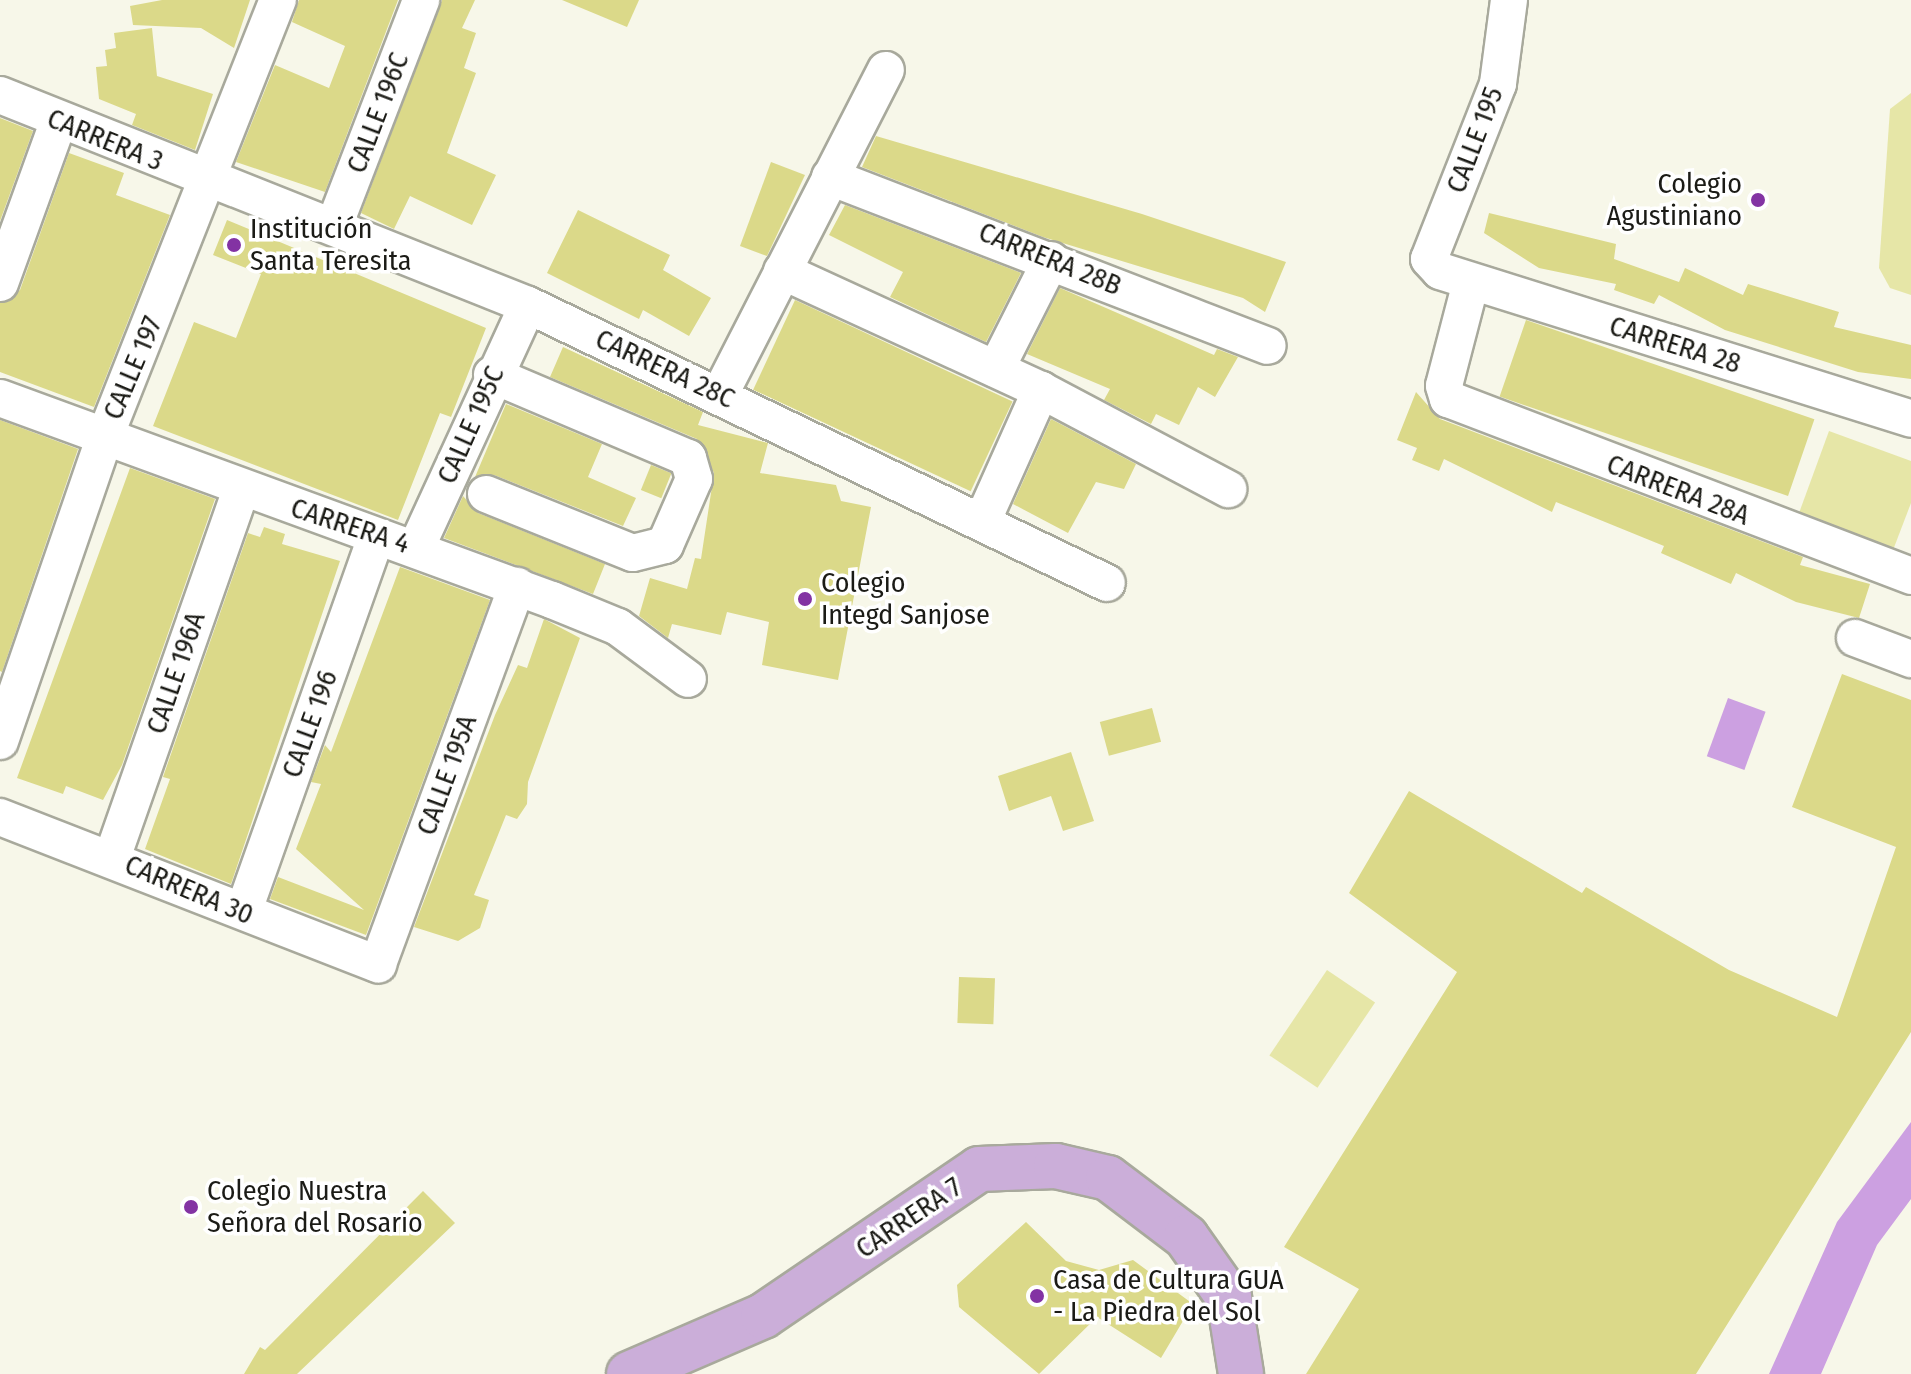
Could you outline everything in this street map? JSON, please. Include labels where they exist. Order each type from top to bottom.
[{"type":"main road","name":"CARRERA 7","points":[[629,1374],[763,1316],[979,1169],[1056,1166],[1108,1178],[1186,1237],[1229,1298],[1241,1374]]},
{"type":"street","name":"CALLE 197","points":[[0,741],[104,439],[212,181],[278,0]]},
{"type":"street","name":"CALLE 196C","points":[[334,226],[421,0]]},
{"type":"street","name":"CALLE 195","points":[[1448,399],[1444,386],[1455,276],[1429,259],[1498,84],[1509,0]]},
{"type":"street","points":[[720,394],[886,70]]},
{"type":"street","name":"CARRERA 3","points":[[0,95],[58,123],[212,181]]},
{"type":"street","points":[[0,283],[58,123]]},
{"type":"street","name":"CARRERA 28B","points":[[830,177],[1268,346]]},
{"type":"street","name":"CARRERA 28C","points":[[212,181],[334,226],[528,305],[720,394],[1107,583]]},
{"type":"street","points":[[996,369],[1051,260]]},
{"type":"street","points":[[782,271],[1041,390],[1228,489]]},
{"type":"street","name":"CARRERA 28","points":[[1455,276],[1911,419]]},
{"type":"street","name":"CALLE 195C","points":[[417,546],[492,375],[528,305]]},
{"type":"street","points":[[486,494],[633,553],[665,545],[694,479],[688,458],[492,375]]},
{"type":"street","points":[[982,522],[1041,390]]},
{"type":"street","name":"CARRERA 4","points":[[0,398],[376,537],[417,546],[618,627],[688,679]]},
{"type":"street","name":"CARRERA 28A","points":[[1448,399],[1911,576]]},
{"type":"street","name":"CALLE 196A","points":[[112,858],[241,489]]},
{"type":"street","name":"CALLE 196","points":[[244,910],[376,537]]},
{"type":"street","name":"CALLE 195A","points":[[378,964],[517,586]]},
{"type":"street","points":[[1855,638],[1911,659]]},
{"type":"street","name":"CARRERA 30","points":[[0,817],[378,964]]},
{"type":"green space","points":[[1911,93],[1911,295],[1890,288],[1879,268],[1890,109]]},
{"type":"green space","points":[[1829,431],[1911,461],[1911,503],[1890,558],[1795,524]]},
{"type":"green space","points":[[1327,970],[1375,1002],[1317,1088],[1269,1055]]},
{"type":"shaded area","points":[[1728,698],[1766,712],[1744,770],[1707,756]]},
{"type":"shaded area","points":[[1911,1122],[1911,1199],[1877,1245],[1821,1374],[1769,1374],[1837,1222]]},
{"type":"building","points":[[162,0],[250,0],[234,48],[201,28],[133,25],[130,6]]},
{"type":"building","points":[[299,0],[398,0],[325,192],[236,162],[275,65],[329,88],[345,46],[292,22]]},
{"type":"building","points":[[442,0],[475,0],[462,28],[476,33],[464,68],[476,73],[447,153],[496,175],[472,225],[410,196],[394,229],[361,213]]},
{"type":"building","points":[[562,0],[639,0],[627,27]]},
{"type":"building","points":[[152,28],[157,76],[213,94],[195,150],[132,125],[136,114],[99,99],[96,67],[107,66],[105,50],[116,48],[114,33]]},
{"type":"building","points":[[0,118],[33,131],[0,221]]},
{"type":"building","points":[[876,136],[1142,214],[1286,262],[1265,312],[1243,298],[1043,237],[862,167]]},
{"type":"building","points":[[69,153],[124,173],[116,195],[170,215],[94,407],[0,372],[0,303],[20,290]]},
{"type":"building","points":[[771,162],[805,175],[767,256],[740,246]]},
{"type":"building","points":[[845,205],[1021,273],[986,342],[890,297],[903,272],[829,235]]},
{"type":"building","points":[[578,210],[670,255],[663,270],[711,298],[689,336],[643,310],[639,319],[547,273]]},
{"type":"building","points":[[1489,213],[1616,244],[1614,259],[1679,282],[1685,268],[1743,295],[1748,284],[1839,312],[1834,327],[1911,345],[1911,379],[1858,372],[1725,330],[1659,295],[1654,304],[1614,290],[1616,284],[1539,268],[1484,233]]},
{"type":"building","points":[[227,220],[486,328],[451,417],[440,413],[398,520],[153,426],[194,322],[236,338],[261,274],[213,255]]},
{"type":"building","points":[[1060,288],[1214,355],[1217,349],[1238,357],[1215,397],[1198,387],[1179,425],[1156,414],[1151,424],[1104,400],[1110,389],[1027,354]]},
{"type":"building","points":[[795,300],[1013,401],[971,491],[753,390]]},
{"type":"building","points":[[1526,320],[1814,419],[1788,496],[1500,397]]},
{"type":"building","points":[[563,347],[703,412],[698,425],[768,443],[760,473],[836,485],[841,501],[871,507],[838,680],[762,665],[769,622],[727,612],[721,635],[672,624],[668,638],[639,616],[650,578],[687,589],[695,558],[701,559],[714,473],[697,439],[550,377]]},
{"type":"building","points":[[1416,392],[1440,419],[1803,557],[1800,565],[1870,584],[1859,618],[1796,602],[1736,573],[1731,584],[1661,553],[1664,546],[1556,502],[1552,512],[1444,459],[1439,471],[1412,460],[1417,448],[1397,440]]},
{"type":"building","points":[[506,404],[602,444],[588,477],[636,498],[623,526],[494,475],[475,477]]},
{"type":"building","points":[[1051,419],[1136,464],[1124,489],[1096,482],[1068,533],[1013,504]]},
{"type":"building","points":[[0,420],[78,449],[2,672],[0,671]]},
{"type":"building","points":[[651,465],[671,473],[661,498],[641,490]]},
{"type":"building","points":[[130,468],[215,499],[122,765],[103,800],[66,786],[63,794],[17,778]]},
{"type":"building","points":[[463,496],[478,513],[605,564],[593,594],[444,538]]},
{"type":"building","points":[[264,527],[285,534],[282,544],[340,561],[231,884],[145,849],[170,779],[163,777],[248,533],[260,537]]},
{"type":"building","points":[[400,567],[490,600],[366,935],[270,899],[278,877],[364,910],[296,849],[321,784],[311,782],[325,745],[331,752]]},
{"type":"building","points":[[544,619],[580,638],[528,782],[527,804],[517,819],[506,815],[474,895],[489,900],[480,928],[458,941],[414,927],[495,715],[518,665],[527,668]]},
{"type":"building","points":[[1842,674],[1911,700],[1911,1032],[1696,1374],[1306,1374],[1359,1289],[1284,1247],[1457,972],[1349,893],[1409,791],[1582,893],[1586,887],[1729,970],[1837,1017],[1896,847],[1792,807]]},
{"type":"building","points":[[1152,708],[1161,742],[1109,756],[1100,722]]},
{"type":"building","points":[[1071,752],[1094,821],[1063,831],[1051,796],[1009,811],[998,776]]},
{"type":"building","points":[[959,977],[995,978],[993,1024],[957,1023]]},
{"type":"building","points":[[423,1191],[455,1223],[297,1374],[244,1374],[260,1347],[265,1350]]},
{"type":"building","name":"Casa de Cultura GUA - La Piedra del Sol","points":[[1026,1222],[1066,1261],[1099,1270],[1133,1260],[1193,1304],[1161,1358],[1097,1317],[1039,1374],[959,1307],[957,1285]]},
{"type":"place","name":"Colegio Agustiniano","points":[[1758,200]]},
{"type":"place","name":"Institución Santa Teresita","points":[[234,245]]},
{"type":"place","name":"Colegio Integd Sanjose","points":[[805,599]]},
{"type":"place","name":"Colegio Nuestra Señora del Rosario","points":[[191,1207]]},
{"type":"place","name":"Casa de Cultura GUA - La Piedra del Sol","points":[[1037,1296]]}]
